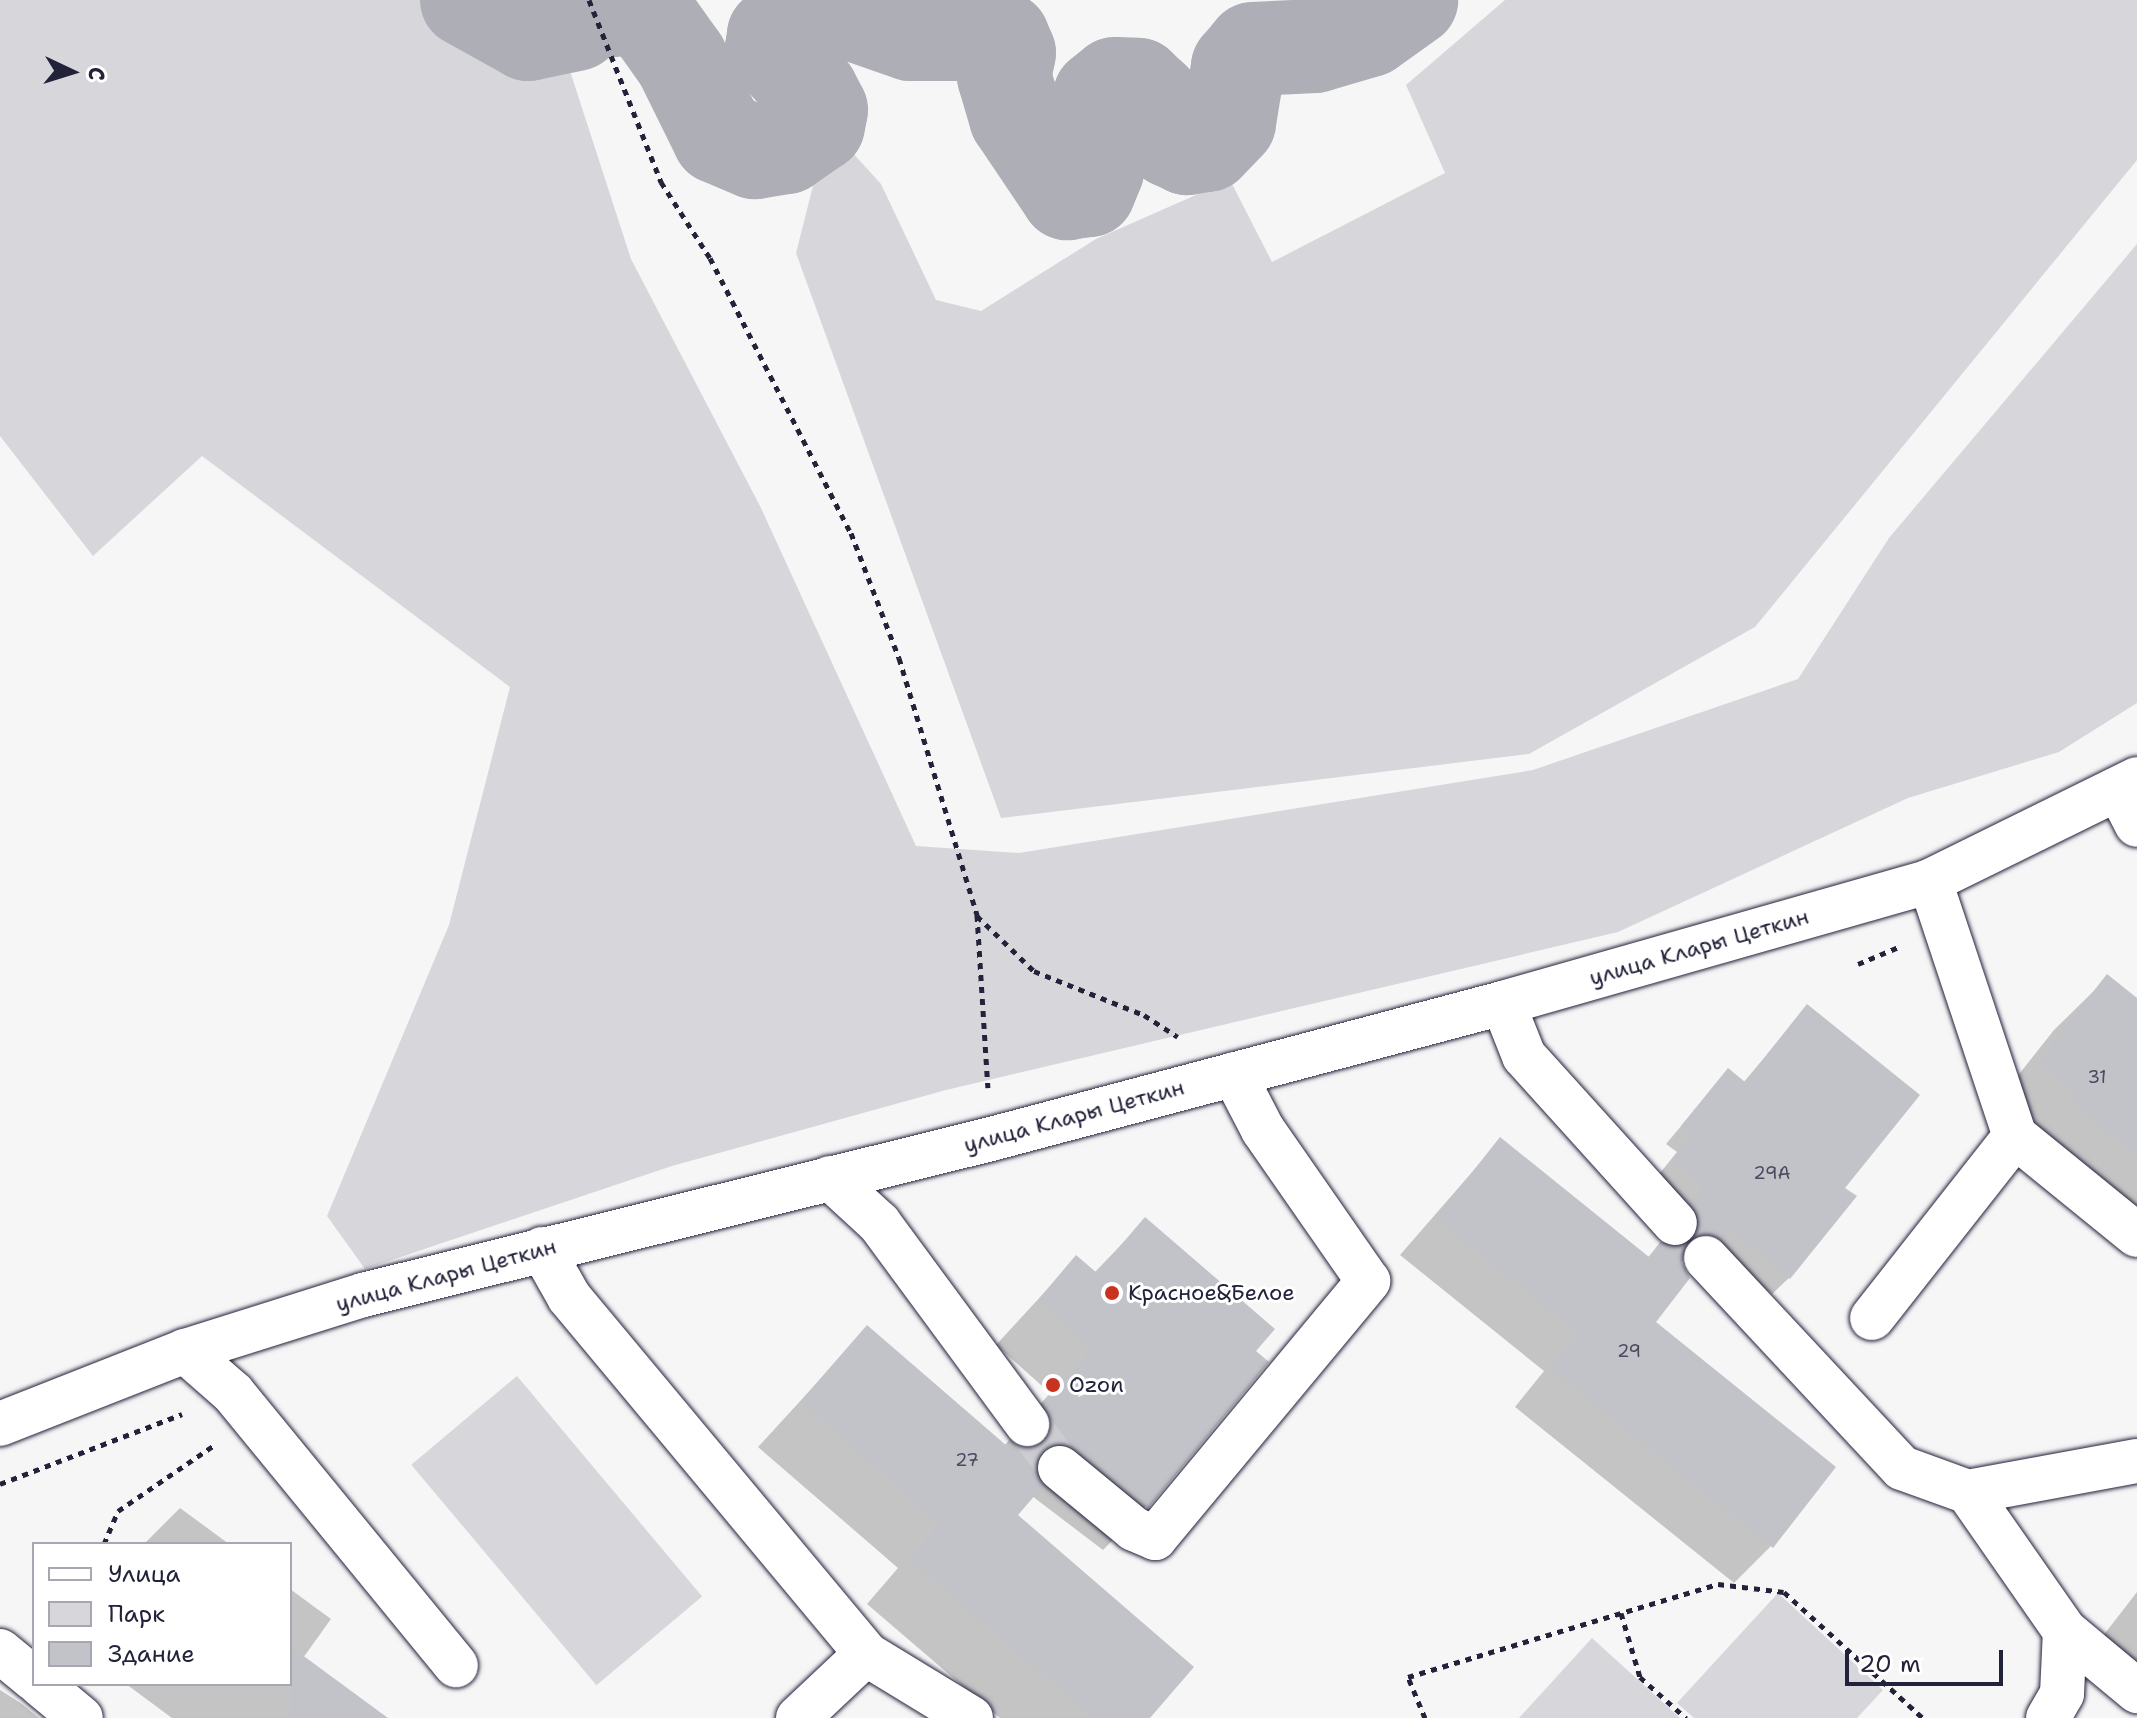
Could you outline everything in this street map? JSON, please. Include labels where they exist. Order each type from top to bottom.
[{"type":"street","name":"улица Клары Цеткин","points":[[0,1424],[185,1351],[363,1295],[991,1139],[1503,1003],[1930,881],[2131,798]]},
{"type":"street","points":[[1930,881],[2015,1136],[2137,1235]]},
{"type":"street","points":[[1503,1003],[1524,1056],[1675,1223]]},
{"type":"street","points":[[1060,1468],[1134,1529],[1155,1538],[1368,1281],[1263,1130],[1234,1074]]},
{"type":"street","points":[[1872,1318],[2015,1136]]},
{"type":"street","points":[[830,1178],[879,1223],[1027,1424]]},
{"type":"street","points":[[542,1249],[569,1297],[866,1654],[971,1718]]},
{"type":"street","points":[[1706,1258],[1902,1468],[1968,1492],[2137,1461]]},
{"type":"street","points":[[185,1351],[233,1393],[456,1665]]},
{"type":"street","points":[[1968,1492],[2065,1631],[2137,1691]]},
{"type":"street","points":[[2048,1718],[2062,1694],[2065,1631]]},
{"type":"street","points":[[0,1651],[32,1677]]},
{"type":"street","points":[[798,1718],[866,1654]]},
{"type":"street","points":[[42,1686],[81,1718]]},
{"type":"path","points":[[589,0],[661,182],[710,258],[851,533],[899,658],[977,915],[991,1139]]},
{"type":"path","points":[[977,915],[1034,971],[1144,1015],[1234,1074]]},
{"type":"path","points":[[0,1484],[233,1393]]},
{"type":"path","points":[[105,1542],[118,1511],[217,1442]]},
{"type":"path","points":[[1425,1718],[1408,1677],[1718,1584],[1784,1592],[1923,1718]]},
{"type":"path","points":[[1621,1613],[1640,1677],[1686,1718]]},
{"type":"green space","points":[[0,0],[547,0],[631,259],[761,508],[916,846],[1019,853],[1533,770],[1798,679],[1889,538],[2137,244],[2137,703],[2059,752],[1908,798],[1618,932],[946,1090],[672,1166],[365,1269],[327,1216],[449,925],[510,687],[202,456],[93,556],[0,436]]},
{"type":"green space","points":[[1505,0],[2137,0],[2137,160],[1755,627],[1529,754],[1001,818],[796,253],[815,178],[803,153],[829,127],[881,184],[936,300],[981,311],[1096,239],[1230,180],[1272,262],[1445,173],[1406,85]]},
{"type":"green space","points":[[517,1376],[702,1597],[596,1685],[411,1465]]},
{"type":"green space","points":[[1778,1593],[1883,1690],[1857,1718],[1694,1718],[1677,1703]]},
{"type":"green space","points":[[1592,1638],[1680,1718],[1519,1718]]},
{"type":"building","points":[[2107,974],[2137,998],[2137,1156],[2069,1102],[2077,1093],[2038,1062]]},
{"type":"building","points":[[1807,1004],[1920,1095],[1845,1188],[1857,1196],[1790,1279],[1729,1229],[1721,1239],[1713,1234],[1695,1236],[1700,1219],[1691,1204],[1704,1187],[1671,1160],[1692,1134],[1681,1126],[1728,1068],[1745,1082]]},
{"type":"building","points":[[1500,1137],[1649,1257],[1660,1242],[1686,1245],[1682,1263],[1690,1278],[1656,1322],[1836,1467],[1773,1548],[1550,1369],[1579,1333],[1436,1218]]},
{"type":"building","points":[[1145,1217],[1275,1329],[1256,1351],[1269,1362],[1148,1508],[1075,1448],[1052,1444],[1040,1453],[1035,1465],[1043,1486],[1018,1515],[1194,1667],[1150,1718],[1094,1718],[909,1559],[940,1523],[800,1402],[867,1325],[1007,1446],[1041,1444],[1052,1422],[1043,1404],[1092,1348],[1038,1300],[1076,1255],[1097,1273]]},
{"type":"building","points":[[292,1647],[388,1718],[290,1718]]},
{"type":"waterway","points":[[467,0],[528,34],[576,24]]},
{"type":"waterway","points":[[613,10],[626,8],[651,18],[681,60],[719,137],[755,152],[786,147],[818,125],[821,110],[812,93],[772,48],[774,35],[811,7],[842,10],[911,34],[992,34],[1003,39],[1009,53],[1004,76],[1016,117],[1067,193],[1089,190],[1097,170],[1094,116],[1100,96],[1115,84],[1138,85],[1153,99],[1172,141],[1187,148],[1207,145],[1229,122],[1238,67],[1253,49],[1315,46],[1369,30],[1411,0]]},
{"type":"tunnel","points":[[1027,1424],[1060,1468]]},
{"type":"place","name":"Красное&Белое","points":[[1112,1293]]},
{"type":"place","name":"Ozon","points":[[1053,1385]]}]
